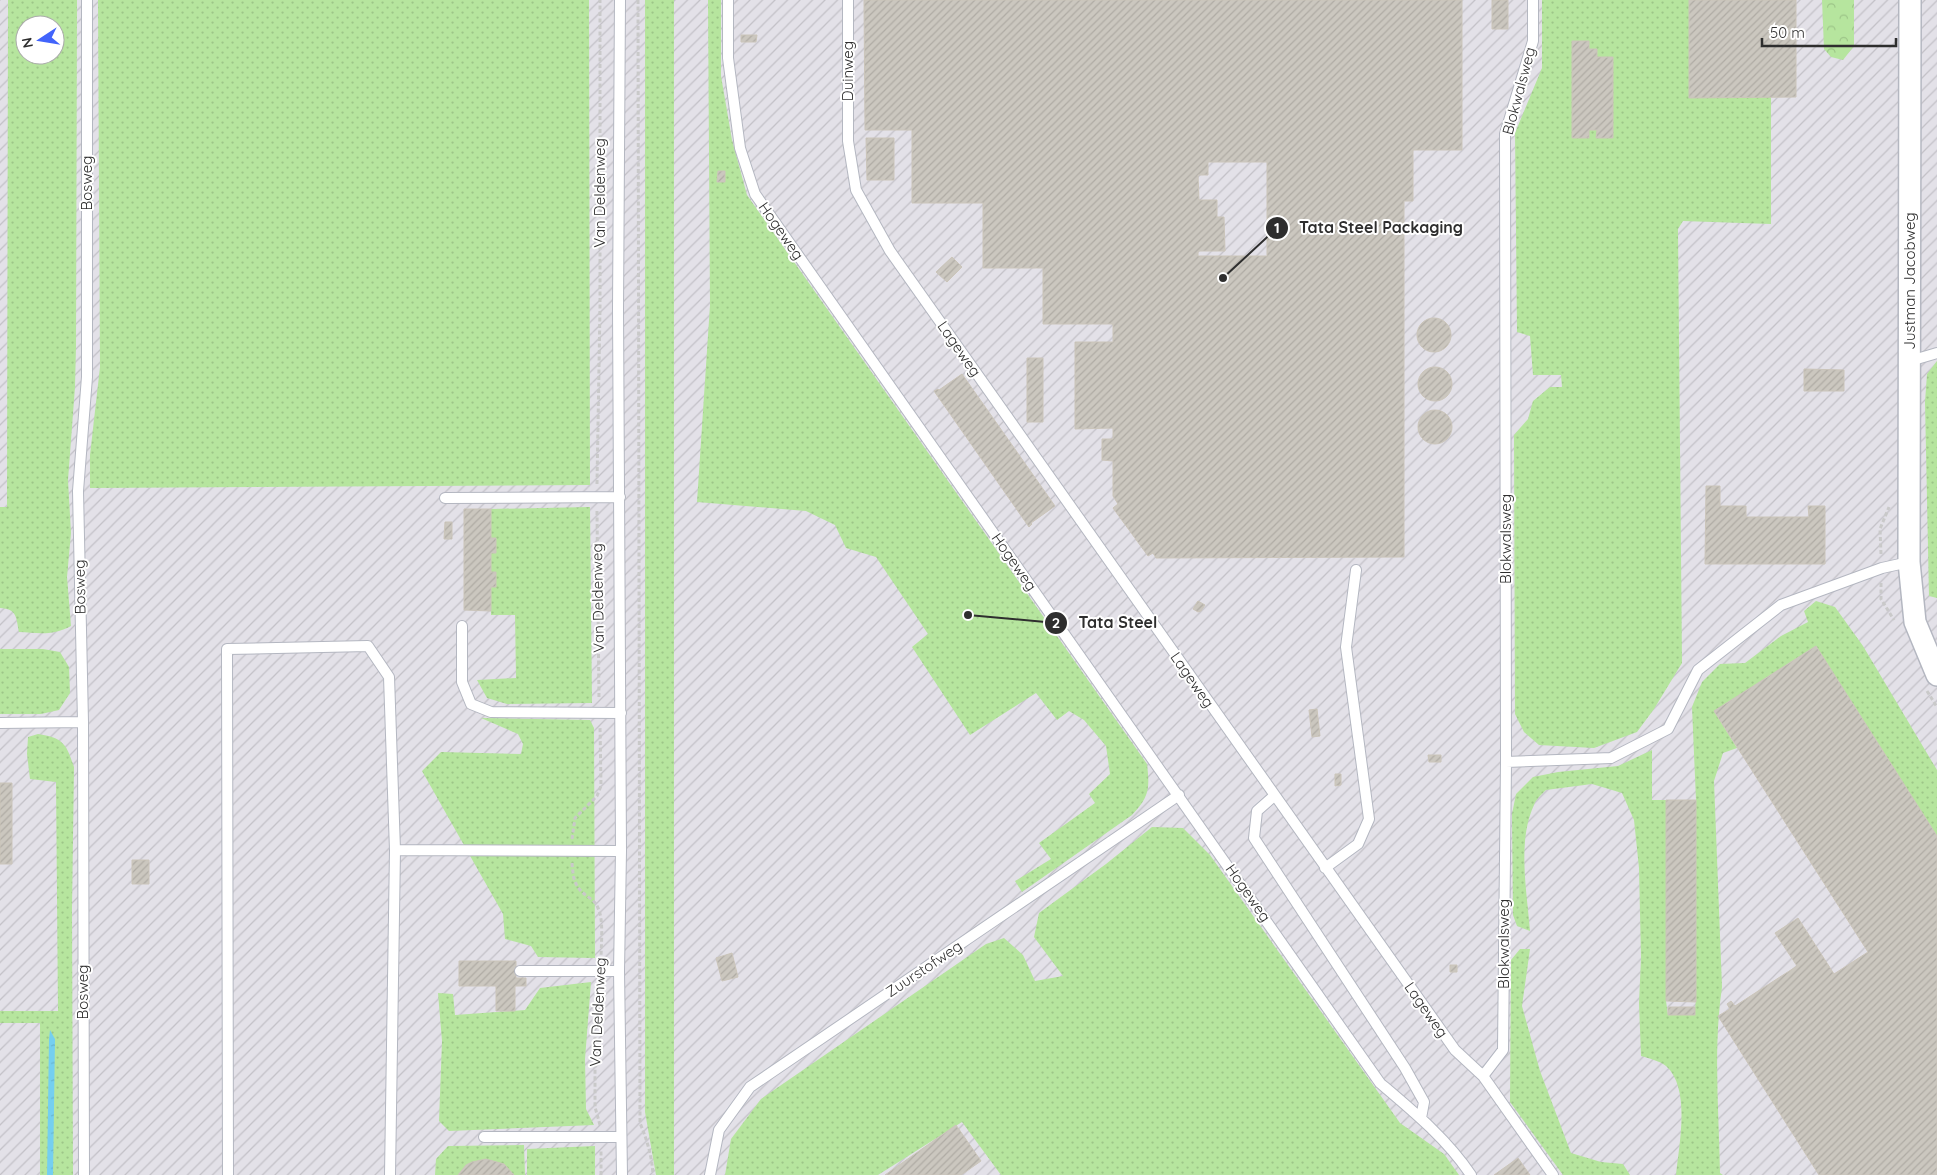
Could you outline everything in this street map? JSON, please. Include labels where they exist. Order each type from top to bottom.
[{"type":"street","name":"Justman Jacobweg","points":[[1910,0],[1909,562],[1915,622],[1937,676]]},
{"type":"lane","name":"Bosweg","points":[[84,1175],[83,722],[78,491],[87,377],[87,0]]},
{"type":"lane","name":"Van Deldenweg","points":[[620,0],[618,309],[621,851],[619,971],[622,1175]]},
{"type":"lane","name":"Hogeweg","points":[[728,0],[728,58],[740,148],[755,194],[1380,1083],[1421,1118],[1459,1156],[1471,1175]]},
{"type":"lane","name":"Duinweg","points":[[848,0],[848,141]]},
{"type":"lane","name":"Blokwalsweg","points":[[1483,1076],[1503,1050],[1506,762],[1505,134],[1533,41],[1533,0]]},
{"type":"lane","name":"Lageweg","points":[[848,141],[856,190],[890,251],[1455,1050],[1483,1076],[1553,1175]]},
{"type":"lane","points":[[1910,361],[1937,353]]},
{"type":"lane","points":[[445,498],[620,497]]},
{"type":"lane","points":[[1506,762],[1611,758],[1668,729],[1698,670],[1781,605],[1882,568],[1909,562]]},
{"type":"lane","points":[[1325,868],[1358,844],[1370,819],[1346,647],[1356,570]]},
{"type":"lane","points":[[462,626],[462,682],[471,704],[491,712],[621,713]]},
{"type":"lane","points":[[228,1175],[227,649],[368,646],[389,677],[395,850],[390,1175]]},
{"type":"lane","points":[[0,723],[83,722]]},
{"type":"lane","name":"Zuurstofweg","points":[[710,1175],[720,1130],[750,1087],[1179,795]]},
{"type":"lane","points":[[1274,796],[1257,811],[1254,838],[1406,1068],[1424,1102],[1421,1118]]},
{"type":"lane","points":[[395,850],[621,851]]},
{"type":"lane","points":[[520,971],[619,971]]},
{"type":"lane","points":[[484,1137],[621,1137]]},
{"type":"path","name":"Van Deldenweg","points":[[600,0],[600,308],[597,497],[600,786],[597,796],[575,818],[572,826],[572,852],[574,879],[582,892],[593,900],[600,916],[600,1014],[595,1031],[595,1107],[600,1125],[601,1175]]},
{"type":"path","points":[[638,0],[640,1123],[648,1142],[653,1175]]},
{"type":"shaded area","points":[[0,0],[1937,0],[1937,1175],[0,1175]]},
{"type":"green space","points":[[8,0],[77,0],[76,347],[68,480],[71,533],[67,577],[71,626],[52,633],[19,632],[13,612],[0,608],[0,507],[7,507]]},
{"type":"green space","points":[[98,0],[589,0],[590,485],[90,488],[90,455],[100,367]]},
{"type":"green space","points":[[645,0],[674,0],[674,1175],[656,1175],[645,1112]]},
{"type":"green space","points":[[708,0],[721,0],[721,76],[732,140],[747,195],[1147,764],[1147,792],[1142,803],[1132,815],[1022,892],[1015,881],[1051,859],[1039,843],[1095,803],[1089,794],[1110,774],[1106,746],[1084,720],[1069,711],[1057,720],[1036,693],[970,735],[912,647],[928,634],[876,557],[846,548],[835,525],[806,511],[697,502],[710,305]]},
{"type":"green space","points":[[1542,0],[1694,0],[1694,97],[1771,97],[1771,224],[1683,221],[1678,229],[1682,663],[1654,709],[1637,732],[1594,748],[1539,745],[1524,732],[1515,714],[1514,435],[1528,419],[1533,401],[1550,387],[1562,387],[1561,375],[1533,375],[1530,336],[1517,332],[1515,133],[1542,68]]},
{"type":"green space","points":[[1822,0],[1854,0],[1854,46],[1843,60],[1831,57],[1824,49]]},
{"type":"green space","points":[[1937,361],[1937,598],[1929,596],[1925,402],[1927,374]]},
{"type":"green space","points":[[590,507],[592,703],[507,704],[487,698],[477,680],[516,678],[515,615],[491,615],[491,509]]},
{"type":"green space","points":[[1816,601],[1835,607],[1863,646],[1937,770],[1937,836],[1816,646],[1714,711],[1737,748],[1723,753],[1714,781],[1722,987],[1719,1010],[1717,1080],[1720,1173],[1723,1175],[1676,1175],[1681,1133],[1679,1088],[1674,1076],[1666,1066],[1641,1056],[1639,868],[1634,820],[1622,793],[1592,784],[1546,790],[1539,797],[1529,819],[1524,850],[1530,931],[1517,926],[1513,915],[1512,814],[1516,794],[1533,777],[1558,772],[1618,766],[1652,750],[1652,800],[1666,800],[1666,1001],[1668,1015],[1694,1015],[1696,1001],[1696,800],[1692,707],[1702,682],[1720,664],[1745,663],[1781,636],[1808,622],[1804,611]]},
{"type":"green space","points":[[0,649],[43,649],[60,652],[69,667],[70,693],[59,710],[41,714],[0,714]]},
{"type":"green space","points":[[481,718],[590,720],[594,728],[595,958],[538,957],[531,946],[505,939],[503,914],[422,771],[441,752],[521,754],[523,744],[518,734]]},
{"type":"green space","points":[[38,734],[53,737],[62,743],[69,752],[74,767],[72,909],[73,1175],[40,1175],[40,1023],[0,1023],[0,1011],[58,1011],[56,782],[30,779],[27,754],[28,737]]},
{"type":"green space","points":[[1152,827],[1183,828],[1210,855],[1400,1123],[1444,1154],[1459,1175],[1001,1175],[962,1122],[878,1175],[725,1175],[731,1139],[761,1099],[986,944],[1004,938],[1023,955],[1035,981],[1063,976],[1034,937],[1039,913],[1106,864]]},
{"type":"green space","points":[[1520,949],[1530,949],[1522,1006],[1540,1071],[1571,1153],[1601,1162],[1623,1164],[1630,1175],[1563,1175],[1510,1102],[1511,960]]},
{"type":"green space","points":[[591,982],[585,1059],[586,1109],[594,1125],[449,1131],[439,1121],[442,1041],[438,993],[453,994],[455,1015],[525,1010],[540,988]]},
{"type":"green space","points":[[524,1145],[525,1175],[435,1175],[436,1159],[448,1146]]},
{"type":"green space","points":[[595,1146],[595,1175],[527,1175],[527,1149]]},
{"type":"water","points":[[50,1030],[55,1039],[53,1175],[47,1175],[49,1039]]},
{"type":"building","points":[[864,0],[1462,0],[1462,150],[1413,150],[1413,201],[1404,201],[1404,557],[1156,558],[1153,553],[1148,556],[1113,508],[1118,504],[1113,496],[1113,461],[1102,460],[1102,439],[1113,439],[1113,428],[1075,429],[1075,342],[1113,342],[1113,324],[1043,324],[1043,268],[983,268],[983,203],[912,203],[912,130],[865,130]],"holes":[[[1208,162],[1267,162],[1267,256],[1198,256],[1198,251],[1225,251],[1224,217],[1217,217],[1217,200],[1199,200],[1198,175],[1208,175]]]},
{"type":"building","points":[[1492,0],[1508,0],[1508,29],[1492,29]]},
{"type":"building","points":[[1689,0],[1796,0],[1796,97],[1689,98]]},
{"type":"building","points":[[741,35],[757,35],[756,42],[741,42]]},
{"type":"building","points":[[1572,41],[1589,41],[1589,49],[1597,49],[1597,57],[1613,57],[1613,138],[1596,138],[1597,130],[1589,130],[1589,138],[1572,138]]},
{"type":"building","points":[[866,138],[894,138],[894,180],[867,180]]},
{"type":"building","points":[[718,171],[725,171],[725,182],[717,182]]},
{"type":"building","points":[[952,257],[962,267],[947,282],[936,272]]},
{"type":"building","points":[[1434,318],[1446,323],[1451,335],[1446,347],[1434,352],[1422,347],[1417,335],[1422,323]]},
{"type":"building","points":[[1027,358],[1043,358],[1043,422],[1027,422]]},
{"type":"building","points":[[1435,367],[1447,372],[1452,384],[1447,396],[1435,401],[1423,396],[1418,384],[1423,372]]},
{"type":"building","points":[[1804,369],[1844,370],[1844,391],[1804,391]]},
{"type":"building","points":[[962,374],[1055,506],[1031,523],[1029,527],[934,391],[939,390]]},
{"type":"building","points":[[1435,410],[1447,415],[1452,427],[1447,439],[1435,444],[1423,439],[1418,427],[1423,415]]},
{"type":"building","points":[[1706,486],[1720,486],[1720,506],[1746,506],[1746,517],[1809,517],[1808,506],[1825,506],[1825,564],[1705,564]]},
{"type":"building","points":[[464,509],[491,509],[491,538],[496,538],[496,553],[491,553],[491,572],[496,572],[496,587],[491,587],[491,611],[464,610]]},
{"type":"building","points":[[445,522],[452,522],[452,539],[444,539]]},
{"type":"building","points":[[1198,601],[1205,605],[1198,612],[1193,609]]},
{"type":"building","points":[[1816,646],[1937,836],[1937,1175],[1819,1175],[1718,1016],[1730,1009],[1727,1004],[1731,1001],[1735,1006],[1797,966],[1775,933],[1798,918],[1834,974],[1868,952],[1714,711]]},
{"type":"building","points":[[1317,709],[1320,736],[1312,737],[1309,710]]},
{"type":"building","points":[[1428,755],[1441,755],[1441,762],[1429,762]]},
{"type":"building","points":[[1335,774],[1341,774],[1341,785],[1335,786]]},
{"type":"building","points":[[0,783],[12,783],[12,864],[0,864]]},
{"type":"building","points":[[1666,800],[1696,800],[1696,1002],[1666,1001]]},
{"type":"building","points":[[132,860],[149,860],[149,884],[132,884]]},
{"type":"building","points":[[732,953],[738,977],[722,981],[716,958]]},
{"type":"building","points":[[459,961],[516,961],[516,978],[526,978],[526,986],[515,986],[515,1011],[496,1011],[496,986],[459,986]]},
{"type":"building","points":[[1450,965],[1457,965],[1457,972],[1450,972]]},
{"type":"building","points":[[1668,1007],[1695,1007],[1695,1015],[1668,1015]]},
{"type":"building","points":[[956,1125],[981,1161],[961,1175],[885,1175]]},
{"type":"building","points":[[1518,1158],[1530,1175],[1494,1175],[1511,1163]]},
{"type":"building","points":[[486,1159],[504,1164],[514,1175],[458,1175],[466,1165]]},
{"type":"place","name":"Tata Steel Packaging","points":[[1223,278]]},
{"type":"place","name":"Tata Steel","points":[[968,615]]}]
